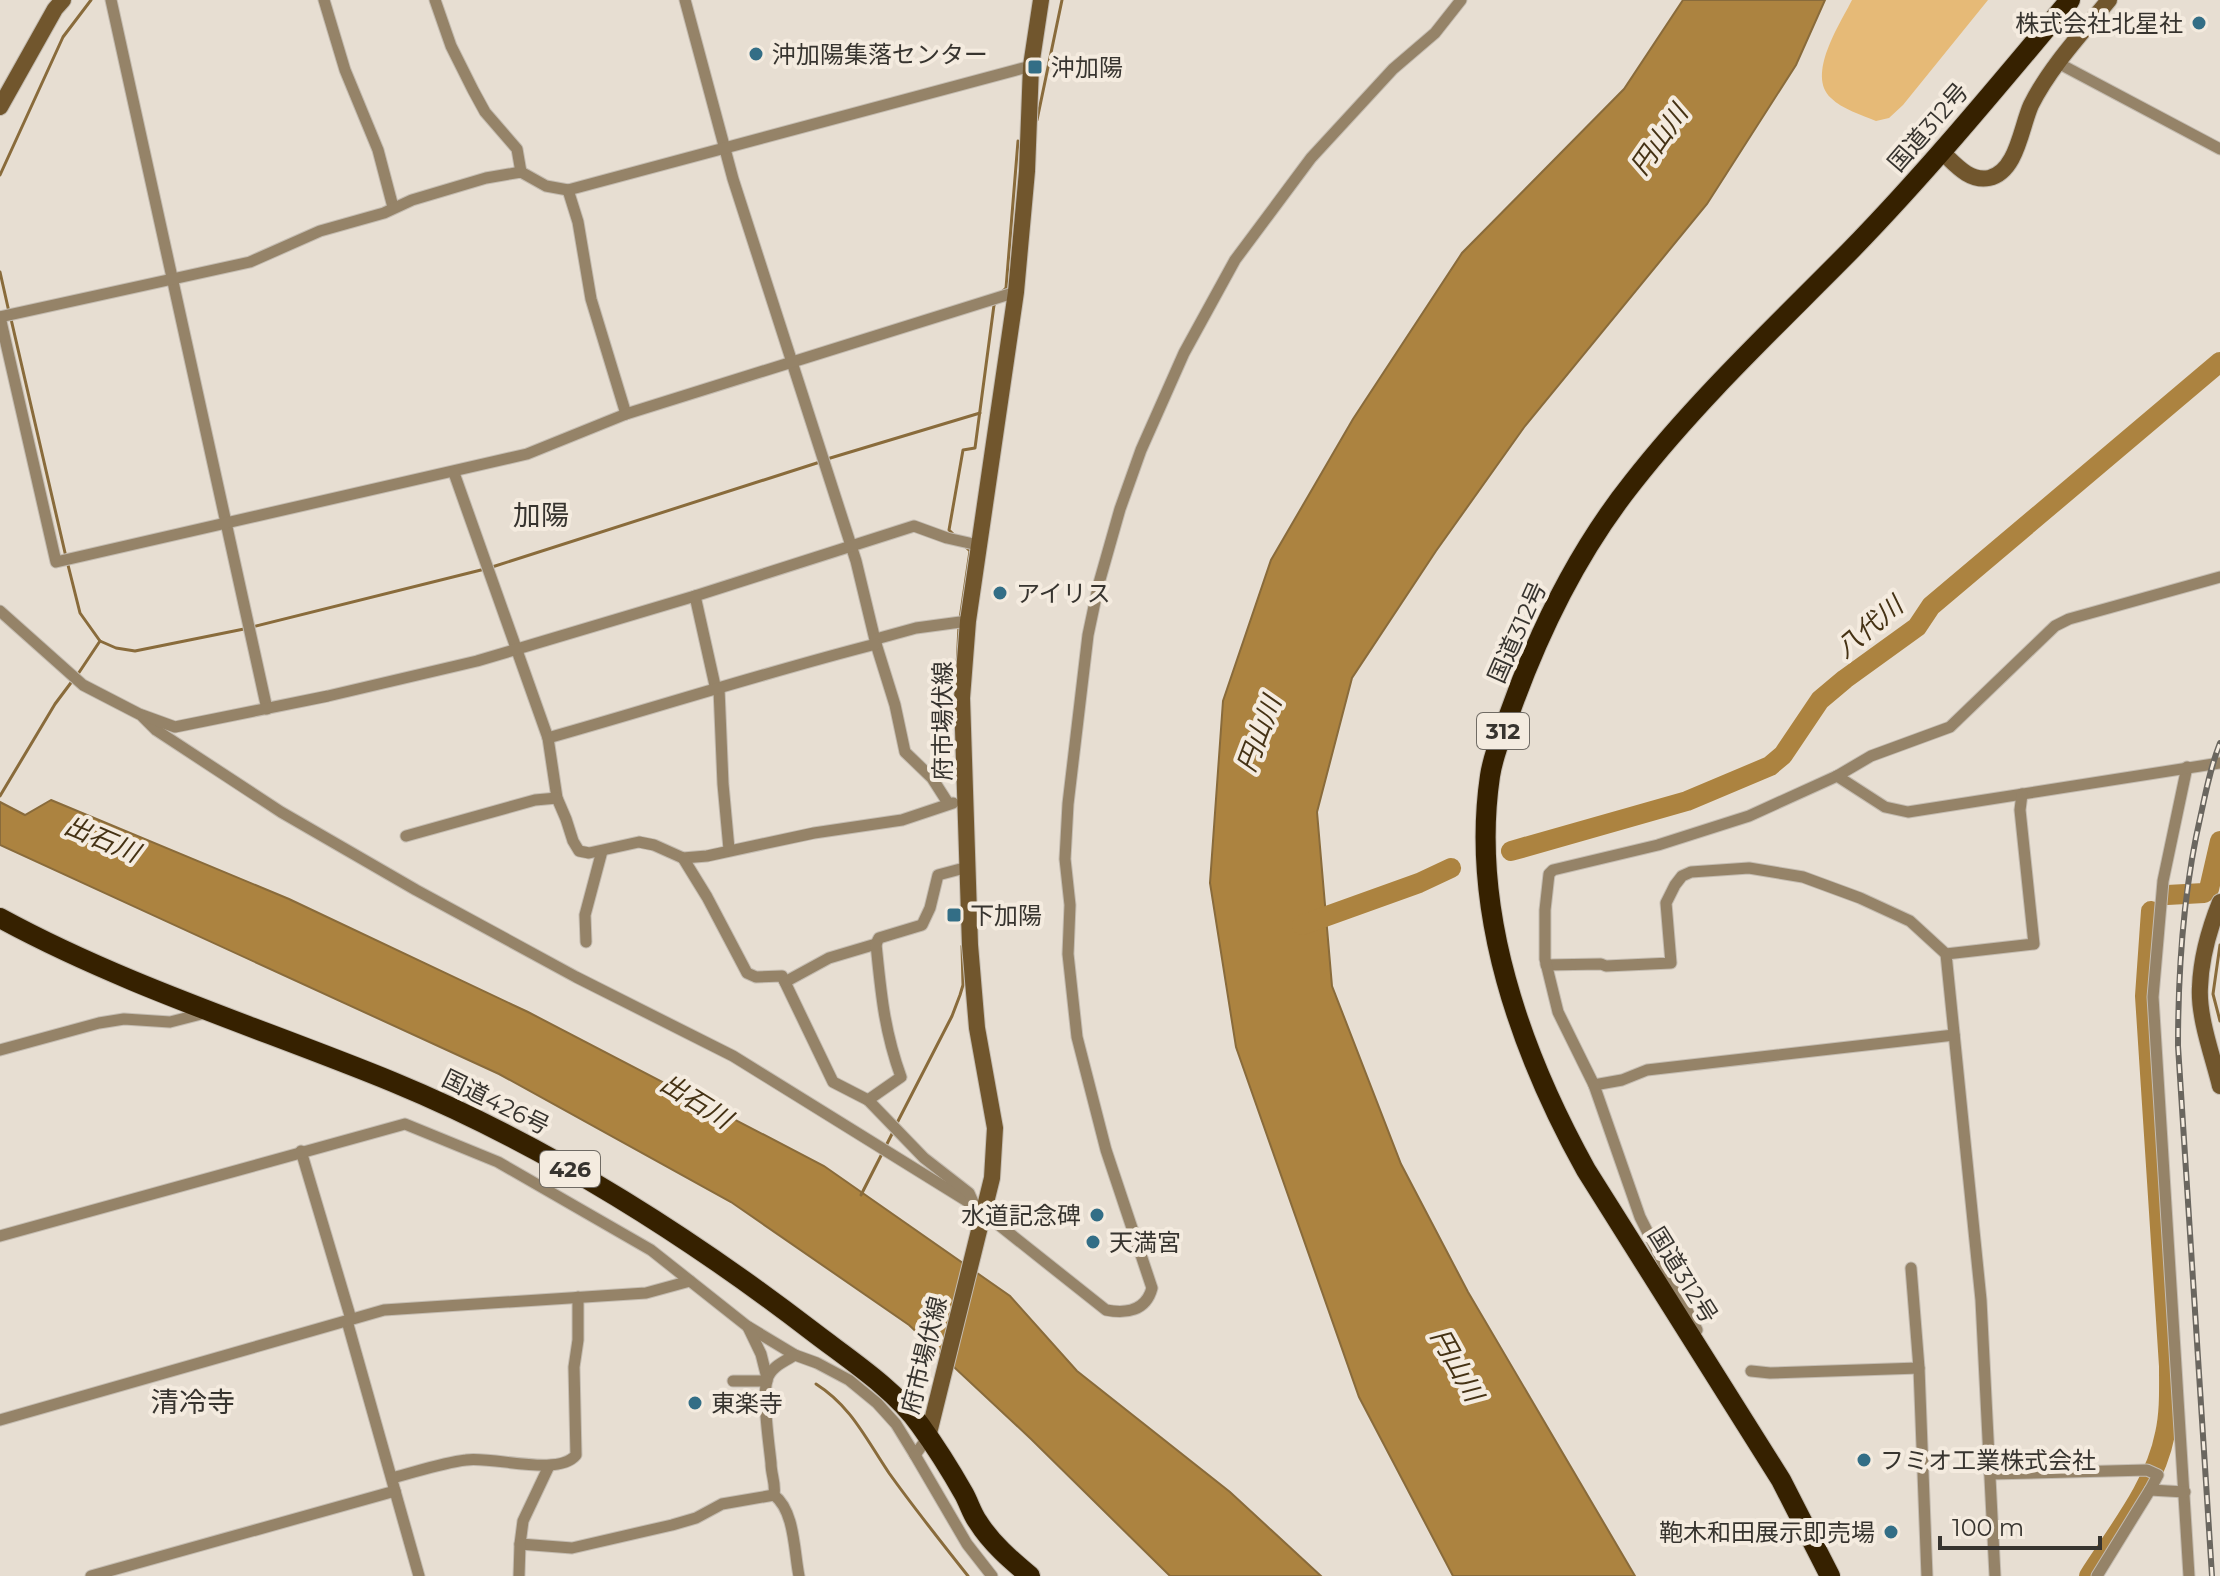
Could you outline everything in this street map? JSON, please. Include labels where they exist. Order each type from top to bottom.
[{"type":"highway","name":"国道312号","points":[[1830,1576],[1781,1480],[1586,1170],[1550,1101],[1528,1047],[1508,981],[1491,901],[1487,853],[1490,772],[1536,647],[1595,533],[1633,482],[1688,417],[1911,187],[2070,0]]},
{"type":"highway","name":"国道426号","points":[[0,918],[48,944],[209,1012],[394,1082],[467,1115],[637,1207],[813,1332],[902,1403],[928,1437],[978,1522],[1003,1553],[1030,1576]]},
{"type":"main road","points":[[0,107],[63,0]]},
{"type":"main road","name":"府市場伏線","points":[[928,1437],[980,1215],[992,1178],[995,1128],[977,1028],[970,945],[962,698],[978,545],[1016,292],[1027,171],[1031,66],[1041,0]]},
{"type":"main road","points":[[1942,152],[1963,172],[1976,178],[1990,178],[2004,170],[2032,105],[2058,63],[2109,0]]},
{"type":"main road","points":[[2220,902],[2199,989],[2217,1058],[2220,1086]]},
{"type":"street","points":[[111,0],[267,709]]},
{"type":"street","points":[[324,0],[345,70],[378,150],[393,207]]},
{"type":"street","points":[[435,0],[451,46],[485,112],[517,149],[521,172]]},
{"type":"street","points":[[685,0],[724,148],[850,546],[895,705],[905,752],[932,778],[948,803]]},
{"type":"street","points":[[141,715],[156,730],[285,815],[576,977],[733,1056],[980,1215],[1106,1310],[1130,1312],[1150,1297],[1152,1288],[1106,1150],[1077,1037],[1068,954],[1070,905],[1065,859],[1068,804],[1088,635],[1099,583],[1141,450],[1184,353],[1235,260],[1311,158],[1393,69],[1435,33],[1461,0]]},
{"type":"street","points":[[2058,63],[2220,149]]},
{"type":"street","points":[[1016,292],[626,414],[527,454],[56,562],[0,317],[250,262],[320,231],[486,178],[521,172],[546,186],[568,190],[1031,66]]},
{"type":"street","points":[[568,190],[578,222],[591,299],[626,414]]},
{"type":"street","points":[[454,473],[548,738],[557,798],[579,851],[589,853],[639,842],[683,858],[747,973],[756,977],[782,976],[833,1082],[868,1100],[924,1158],[969,1193],[980,1215]]},
{"type":"street","points":[[0,611],[83,685],[141,715],[175,727],[518,651],[914,526],[978,545]]},
{"type":"street","points":[[1696,1346],[1698,1332],[1640,1217],[1594,1085],[1558,1012],[1546,965],[1546,889],[1553,870],[1658,845],[1749,816],[1837,776],[1871,756],[1950,727],[2055,626],[2069,619],[2220,577]]},
{"type":"street","points":[[695,596],[717,690],[729,849]]},
{"type":"street","points":[[548,738],[717,690],[916,628],[968,621]]},
{"type":"street","points":[[1837,776],[1885,807],[1908,812],[2220,763]]},
{"type":"street","points":[[2187,767],[2163,881],[2153,997],[2189,1576]]},
{"type":"street","points":[[1946,954],[2034,944],[2020,810],[2022,794]]},
{"type":"street","points":[[406,836],[535,800],[557,798]]},
{"type":"street","points":[[683,858],[902,820],[948,803],[966,802]]},
{"type":"street","points":[[586,942],[585,915],[602,851]]},
{"type":"street","points":[[868,1100],[901,1077],[883,1018],[876,944],[879,938],[922,925],[930,908],[938,875],[968,867]]},
{"type":"street","points":[[1546,965],[1671,963],[1666,903],[1682,876],[1691,872],[1749,868],[1803,877],[1860,898],[1910,921],[1946,954],[1981,1300],[1995,1576]]},
{"type":"street","points":[[785,982],[829,958],[876,944]]},
{"type":"street","points":[[0,1050],[99,1023],[124,1019],[170,1022],[209,1012]]},
{"type":"street","points":[[1594,1085],[1622,1080],[1647,1070],[1954,1035]]},
{"type":"street","points":[[0,1236],[405,1124],[498,1162],[632,1238],[747,1326],[795,1355],[849,1380],[896,1424],[967,1544],[992,1576]]},
{"type":"street","points":[[301,1151],[419,1576]]},
{"type":"street","points":[[1911,1268],[1919,1368],[1927,1576]]},
{"type":"street","points":[[0,1420],[384,1310],[646,1293],[690,1281]]},
{"type":"street","points":[[392,1478],[467,1460],[501,1460],[549,1466],[573,1459],[576,1455],[574,1367],[578,1340],[578,1297]]},
{"type":"street","points":[[747,1326],[761,1354],[767,1380],[766,1407],[771,1467],[776,1486],[774,1495]]},
{"type":"street","points":[[767,1380],[777,1365],[795,1355]]},
{"type":"street","points":[[1751,1371],[1919,1368]]},
{"type":"street","points":[[733,1381],[767,1380]]},
{"type":"street","points":[[915,1455],[928,1437]]},
{"type":"street","points":[[519,1576],[523,1521],[549,1466]]},
{"type":"street","points":[[1990,1474],[2151,1472],[2158,1475],[2097,1576]]},
{"type":"street","points":[[2150,1490],[2185,1492]]},
{"type":"street","points":[[91,1576],[395,1491]]},
{"type":"street","points":[[520,1544],[572,1548],[696,1518],[722,1504],[774,1495],[782,1500],[787,1511],[799,1576]]},
{"type":"shaded area","points":[[1852,0],[1988,0],[1903,105],[1889,118],[1876,121],[1841,105],[1824,88],[1823,63],[1833,35]]},
{"type":"water","name":"円山川","points":[[1683,0],[1825,0],[1796,65],[1707,204],[1525,426],[1436,551],[1352,678],[1317,812],[1332,986],[1401,1164],[1468,1292],[1635,1576],[1453,1576],[1359,1397],[1236,1047],[1210,883],[1223,701],[1271,560],[1353,419],[1462,253],[1624,89]]},
{"type":"water","name":"出石川","points":[[51,800],[289,899],[528,1012],[824,1166],[1010,1296],[1077,1371],[1230,1492],[1321,1576],[1170,1576],[909,1325],[731,1202],[499,1074],[0,845],[0,802],[25,815]]},
{"type":"waterway","points":[[0,175],[63,37],[91,0]]},
{"type":"waterway","points":[[1037,120],[1062,0]]},
{"type":"waterway","points":[[1003,291],[1006,288],[1018,141]]},
{"type":"waterway","points":[[0,272],[9,312]]},
{"type":"waterway","points":[[953,534],[949,530],[963,450],[975,448],[997,301]]},
{"type":"waterway","points":[[11,319],[66,557]]},
{"type":"waterway","name":"八代川","points":[[1511,851],[1687,801],[1770,766],[1783,755],[1820,700],[1917,627],[1931,606],[2220,362]]},
{"type":"waterway","points":[[827,459],[980,413]]},
{"type":"waterway","points":[[492,567],[820,462]]},
{"type":"waterway","points":[[960,619],[970,551],[964,545]]},
{"type":"waterway","points":[[68,565],[80,613],[100,641],[78,674]]},
{"type":"waterway","points":[[252,627],[485,569]]},
{"type":"waterway","points":[[957,667],[959,626]]},
{"type":"waterway","points":[[100,641],[135,651],[244,629]]},
{"type":"waterway","points":[[0,796],[55,704],[73,680]]},
{"type":"waterway","points":[[2167,895],[2204,893],[2209,889],[2220,841]]},
{"type":"waterway","name":"八代川","points":[[1302,925],[1419,883],[1451,868]]},
{"type":"waterway","points":[[2089,1576],[2153,1472],[2168,1417],[2169,1366],[2145,996],[2151,911]]},
{"type":"waterway","points":[[2220,945],[2213,994],[2220,1021]]},
{"type":"waterway","points":[[897,1123],[960,995],[963,985],[962,946]]},
{"type":"waterway","points":[[861,1195],[894,1130]]},
{"type":"waterway","points":[[816,1384],[848,1413],[898,1486],[968,1576]]},
{"type":"railway","points":[[2212,1576],[2178,1017],[2190,872],[2207,787],[2220,743]]},
{"type":"place","name":"株式会社北星社","points":[[2199,23]]},
{"type":"place","name":"沖加陽集落センター","points":[[756,54]]},
{"type":"place","name":"沖加陽","points":[[1035,67]]},
{"type":"place","name":"アイリス","points":[[1000,593]]},
{"type":"place","name":"下加陽","points":[[954,915]]},
{"type":"place","name":"水道記念碑","points":[[1097,1215]]},
{"type":"place","name":"天満宮","points":[[1093,1242]]},
{"type":"place","name":"東楽寺","points":[[695,1403]]},
{"type":"place","name":"フミオ工業株式会社","points":[[1864,1460]]},
{"type":"place","name":"鞄木和田展示即売場","points":[[1891,1532]]},
{"type":"district","name":"加陽","points":[[541,515]]},
{"type":"district","name":"清冷寺","points":[[193,1402]]}]
